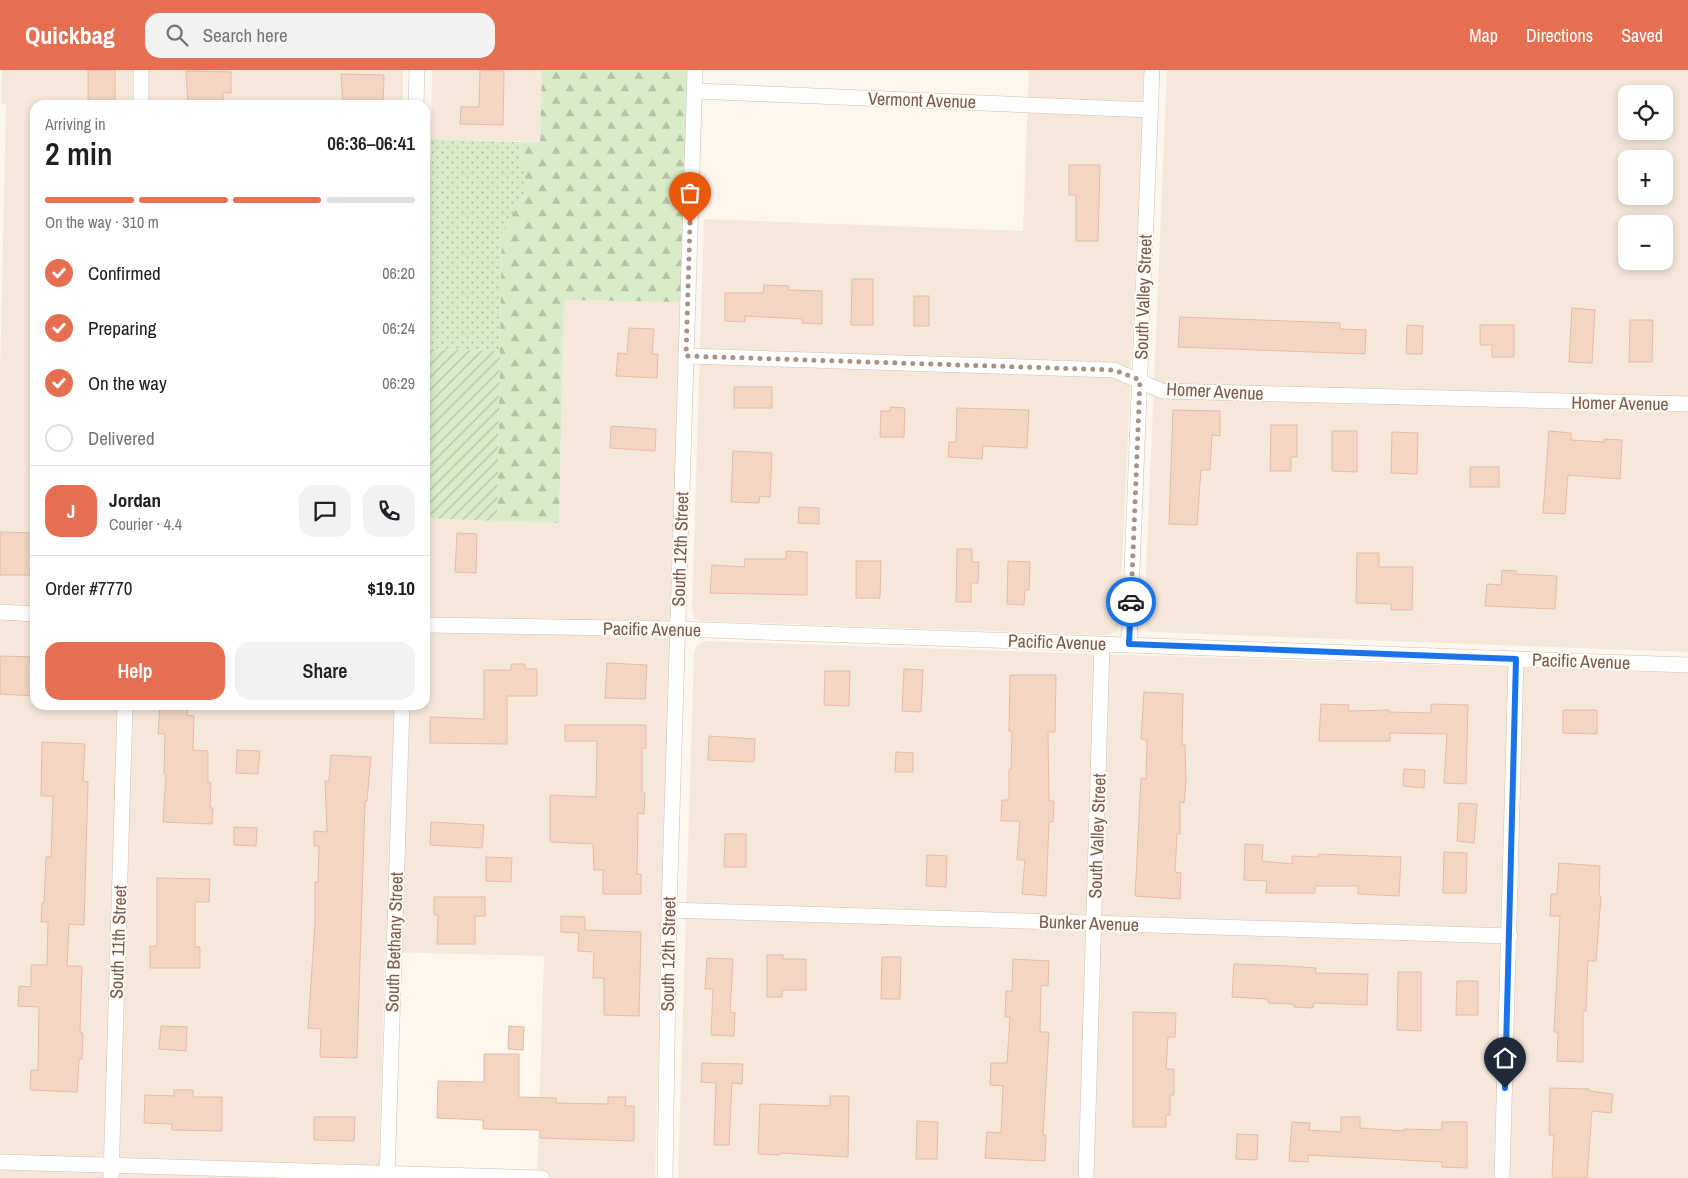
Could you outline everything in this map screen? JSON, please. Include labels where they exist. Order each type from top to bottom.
[{"type":"street","points":[[141,100],[142,70]]},
{"type":"street","points":[[416,70],[416,100]]},
{"type":"street","name":"South 12th Street","points":[[665,1178],[669,910],[695,70]]},
{"type":"street","name":"South Valley Street","points":[[1129,644],[1152,70]]},
{"type":"street","name":"Vermont Avenue","points":[[694,91],[1150,110]]},
{"type":"street","name":"Homer Avenue","points":[[686,356],[1114,370],[1162,391],[1688,404]]},
{"type":"street","points":[[0,612],[30,614]]},
{"type":"street","name":"Pacific Avenue","points":[[430,625],[678,629],[1688,665]]},
{"type":"street","name":"South Valley Street","points":[[1086,1178],[1102,644]]},
{"type":"street","points":[[1502,1178],[1516,659]]},
{"type":"street","name":"South 11th Street","points":[[111,1172],[125,710]]},
{"type":"street","name":"South Bethany Street","points":[[387,1176],[402,710]]},
{"type":"street","name":"Bunker Avenue","points":[[669,910],[1510,936]]},
{"type":"street","points":[[0,1162],[111,1172],[542,1178]]},
{"type":"shaded area","points":[[2,70],[403,70],[403,100],[30,100],[30,710],[430,710],[430,518],[559,523],[564,300],[681,302],[655,1178],[537,1178],[544,956],[385,952],[379,1178],[0,1178],[0,376],[6,105],[1,104]]},
{"type":"shaded area","points":[[432,70],[542,70],[540,142],[431,139]]},
{"type":"shaded area","points":[[1029,70],[1145,70],[1119,627],[1116,632],[1106,635],[702,621],[694,618],[692,608],[704,219],[1023,231]]},
{"type":"shaded area","points":[[1167,70],[1688,70],[1688,652],[1149,632],[1144,622]]},
{"type":"shaded area","points":[[704,641],[1688,673],[1688,1178],[678,1178],[694,653],[697,645]]},
{"type":"green space","points":[[542,70],[687,70],[681,302],[564,300],[559,523],[497,521],[502,232],[527,190],[519,142],[540,142]]},
{"type":"green space","points":[[431,139],[519,142],[527,190],[502,232],[500,351],[430,349]]},
{"type":"green space","points":[[430,349],[500,351],[497,521],[430,518]]},
{"type":"building","points":[[88,70],[115,70],[115,100],[88,100]]},
{"type":"building","points":[[480,70],[504,71],[503,125],[460,124],[461,107],[479,107]]},
{"type":"building","points":[[186,71],[231,72],[231,93],[223,93],[223,100],[188,100]]},
{"type":"building","points":[[341,74],[384,75],[383,100],[343,100]]},
{"type":"building","points":[[1069,165],[1100,165],[1098,241],[1076,241],[1076,195],[1069,195]]},
{"type":"building","points":[[852,279],[873,279],[873,325],[851,325]]},
{"type":"building","points":[[764,285],[789,286],[789,290],[822,291],[822,324],[802,323],[802,319],[745,316],[745,322],[725,321],[725,293],[763,293]]},
{"type":"building","points":[[914,296],[929,296],[929,326],[914,326]]},
{"type":"building","points":[[1572,308],[1595,310],[1592,363],[1569,362]]},
{"type":"building","points":[[1180,317],[1340,323],[1340,329],[1366,330],[1365,354],[1178,347]]},
{"type":"building","points":[[1630,320],[1653,320],[1652,362],[1629,362]]},
{"type":"building","points":[[1407,325],[1423,326],[1422,354],[1406,354]]},
{"type":"building","points":[[1480,325],[1514,325],[1514,357],[1492,357],[1492,345],[1480,345]]},
{"type":"building","points":[[629,328],[654,329],[652,354],[658,354],[657,378],[616,376],[618,353],[627,354]]},
{"type":"building","points":[[734,387],[772,387],[772,408],[734,408]]},
{"type":"building","points":[[890,407],[905,408],[904,437],[880,437],[881,411],[890,411]]},
{"type":"building","points":[[957,408],[1029,410],[1027,448],[983,446],[982,459],[948,457],[949,442],[956,442]]},
{"type":"building","points":[[1173,410],[1220,411],[1220,436],[1212,435],[1210,470],[1201,470],[1197,525],[1169,524]]},
{"type":"building","points":[[1271,425],[1297,425],[1297,457],[1291,457],[1291,471],[1270,471]]},
{"type":"building","points":[[611,426],[656,429],[655,451],[610,448]]},
{"type":"building","points":[[1332,431],[1357,431],[1357,472],[1332,471]]},
{"type":"building","points":[[1549,431],[1571,433],[1571,440],[1604,442],[1604,439],[1622,440],[1620,479],[1568,475],[1565,514],[1543,513]]},
{"type":"building","points":[[1392,432],[1418,433],[1417,474],[1391,473]]},
{"type":"building","points":[[733,451],[772,453],[770,497],[760,496],[759,503],[731,502]]},
{"type":"building","points":[[1470,467],[1499,467],[1499,487],[1470,487]]},
{"type":"building","points":[[799,507],[819,508],[819,524],[798,523]]},
{"type":"building","points":[[0,532],[30,533],[30,575],[0,575]]},
{"type":"building","points":[[457,533],[477,534],[476,573],[455,572]]},
{"type":"building","points":[[957,549],[972,549],[972,562],[979,562],[978,583],[971,583],[971,602],[956,602]]},
{"type":"building","points":[[786,551],[807,552],[807,595],[710,593],[712,565],[745,567],[744,559],[786,559]]},
{"type":"building","points":[[1357,553],[1379,553],[1379,567],[1413,567],[1412,610],[1391,610],[1391,604],[1356,603]]},
{"type":"building","points":[[856,561],[881,561],[880,598],[856,598]]},
{"type":"building","points":[[1008,561],[1030,562],[1029,590],[1025,590],[1024,605],[1007,604]]},
{"type":"building","points":[[1502,570],[1516,571],[1516,574],[1557,576],[1555,609],[1485,606],[1487,584],[1501,585]]},
{"type":"building","points":[[0,656],[30,657],[30,696],[0,694]]},
{"type":"building","points":[[607,663],[647,665],[645,699],[605,698]]},
{"type":"building","points":[[511,664],[525,664],[525,669],[537,669],[537,696],[507,696],[507,744],[430,743],[430,717],[484,719],[484,670],[511,670]]},
{"type":"building","points":[[904,669],[923,670],[921,712],[902,711]]},
{"type":"building","points":[[825,671],[850,671],[849,706],[824,705]]},
{"type":"building","points":[[1010,675],[1056,675],[1055,732],[1048,732],[1049,801],[1054,801],[1053,822],[1049,822],[1046,896],[1022,894],[1025,860],[1017,860],[1020,821],[1001,821],[1002,800],[1009,800],[1009,769],[1011,769],[1012,732],[1009,731]]},
{"type":"building","points":[[1144,692],[1183,694],[1182,745],[1185,745],[1186,782],[1184,803],[1180,802],[1180,834],[1177,834],[1175,872],[1181,873],[1180,899],[1135,896],[1141,778],[1146,779],[1147,740],[1141,739]]},
{"type":"building","points":[[1321,704],[1349,705],[1348,711],[1389,710],[1389,712],[1431,713],[1431,704],[1468,705],[1466,784],[1444,783],[1447,734],[1390,733],[1390,741],[1319,741]]},
{"type":"building","points":[[160,710],[188,710],[187,715],[194,716],[193,750],[208,751],[208,782],[211,783],[210,808],[213,808],[212,824],[163,822],[166,775],[164,774],[165,734],[158,734]]},
{"type":"building","points":[[1563,710],[1597,710],[1597,734],[1563,733]]},
{"type":"building","points":[[565,725],[646,725],[646,748],[642,748],[642,792],[645,793],[644,814],[638,813],[637,874],[641,874],[641,894],[603,894],[603,870],[594,870],[593,844],[550,842],[550,795],[596,797],[597,741],[565,741]]},
{"type":"building","points":[[709,736],[755,739],[754,762],[708,760]]},
{"type":"building","points":[[42,742],[85,744],[83,781],[88,782],[84,925],[69,924],[67,966],[82,966],[80,1033],[83,1033],[82,1059],[79,1059],[77,1092],[30,1090],[31,1070],[38,1070],[39,1007],[18,1006],[19,986],[31,987],[31,965],[47,965],[48,922],[41,922],[42,903],[44,903],[46,857],[51,857],[53,796],[41,796]]},
{"type":"building","points":[[237,750],[260,751],[258,774],[236,773]]},
{"type":"building","points":[[896,752],[913,753],[913,772],[895,772]]},
{"type":"building","points":[[331,755],[371,757],[367,801],[365,801],[357,1058],[320,1057],[321,1029],[308,1028],[315,923],[315,882],[318,882],[319,846],[314,846],[314,831],[327,832],[325,781],[329,781]]},
{"type":"building","points":[[1404,769],[1425,770],[1424,788],[1403,786]]},
{"type":"building","points":[[1459,803],[1477,804],[1474,843],[1457,841]]},
{"type":"building","points":[[431,822],[484,825],[482,848],[430,845]]},
{"type":"building","points":[[234,827],[257,828],[256,846],[234,845]]},
{"type":"building","points":[[725,834],[746,834],[746,867],[724,867]]},
{"type":"building","points":[[1245,844],[1263,845],[1262,861],[1292,864],[1292,856],[1318,857],[1318,854],[1401,857],[1399,896],[1358,894],[1358,886],[1315,886],[1315,893],[1266,893],[1267,881],[1244,880]]},
{"type":"building","points":[[1444,852],[1467,853],[1466,893],[1443,893]]},
{"type":"building","points":[[927,855],[947,856],[946,887],[926,886]]},
{"type":"building","points":[[486,857],[512,858],[511,882],[486,881]]},
{"type":"building","points":[[1559,863],[1600,866],[1599,896],[1601,897],[1596,961],[1588,961],[1586,1011],[1583,1011],[1583,1062],[1557,1061],[1558,1032],[1554,1032],[1560,916],[1550,916],[1551,894],[1557,894]]},
{"type":"building","points":[[157,878],[210,879],[209,902],[195,902],[195,947],[200,947],[200,968],[150,968],[150,946],[157,946]]},
{"type":"building","points":[[434,897],[485,897],[485,916],[475,916],[475,944],[437,944],[438,915],[434,915]]},
{"type":"building","points":[[561,916],[585,917],[585,930],[641,932],[639,1016],[604,1015],[604,978],[593,978],[594,952],[578,951],[579,933],[561,932]]},
{"type":"building","points":[[767,955],[783,955],[783,959],[806,959],[806,990],[782,990],[782,997],[767,997]]},
{"type":"building","points":[[882,957],[901,957],[900,999],[881,999]]},
{"type":"building","points":[[707,958],[733,959],[730,1012],[735,1013],[734,1036],[711,1035],[713,989],[705,989]]},
{"type":"building","points":[[1013,959],[1049,961],[1048,986],[1041,985],[1040,1032],[1049,1032],[1043,1135],[1046,1135],[1045,1161],[985,1158],[987,1132],[1001,1133],[1003,1086],[990,1085],[991,1063],[1007,1063],[1010,1017],[1005,1017],[1006,991],[1012,991]]},
{"type":"building","points":[[1234,964],[1316,968],[1315,973],[1368,974],[1367,1005],[1314,1003],[1313,1008],[1294,1007],[1294,1004],[1268,1003],[1268,999],[1232,997]]},
{"type":"building","points":[[1398,972],[1421,972],[1421,1031],[1397,1030]]},
{"type":"building","points":[[1457,981],[1478,981],[1478,1015],[1456,1015]]},
{"type":"building","points":[[1133,1012],[1176,1013],[1175,1037],[1168,1037],[1166,1069],[1174,1069],[1174,1095],[1170,1095],[1170,1115],[1166,1115],[1166,1127],[1133,1127]]},
{"type":"building","points":[[161,1026],[187,1027],[186,1051],[159,1049]]},
{"type":"building","points":[[509,1026],[524,1027],[523,1050],[508,1049]]},
{"type":"building","points":[[484,1054],[519,1054],[519,1097],[556,1098],[556,1103],[608,1104],[608,1097],[626,1097],[625,1106],[634,1106],[634,1141],[540,1138],[540,1130],[483,1129],[483,1120],[437,1118],[438,1081],[484,1082]]},
{"type":"building","points":[[702,1063],[743,1064],[742,1084],[732,1083],[729,1145],[714,1145],[716,1083],[701,1082]]},
{"type":"building","points":[[1550,1088],[1589,1089],[1589,1091],[1613,1094],[1611,1113],[1592,1111],[1587,1178],[1552,1178],[1554,1135],[1549,1135]]},
{"type":"building","points":[[174,1090],[193,1090],[193,1097],[222,1097],[222,1131],[172,1130],[172,1124],[144,1123],[145,1095],[174,1096]]},
{"type":"building","points":[[830,1096],[849,1096],[848,1157],[780,1153],[779,1155],[758,1154],[760,1104],[830,1106]]},
{"type":"building","points":[[314,1117],[355,1117],[354,1141],[314,1140]]},
{"type":"building","points":[[1341,1117],[1360,1117],[1360,1128],[1404,1131],[1404,1129],[1442,1130],[1442,1122],[1467,1122],[1467,1168],[1442,1167],[1442,1162],[1308,1155],[1308,1162],[1289,1161],[1292,1122],[1310,1123],[1309,1130],[1341,1132]]},
{"type":"building","points":[[917,1121],[938,1122],[937,1159],[916,1159]]},
{"type":"building","points":[[1237,1134],[1258,1135],[1257,1160],[1236,1159]]},
{"type":"way so far","points":[[690,223],[686,356],[1114,370],[1140,380],[1131,602]]},
{"type":"route","points":[[1131,602],[1129,644],[1516,659],[1505,1088]]}]
